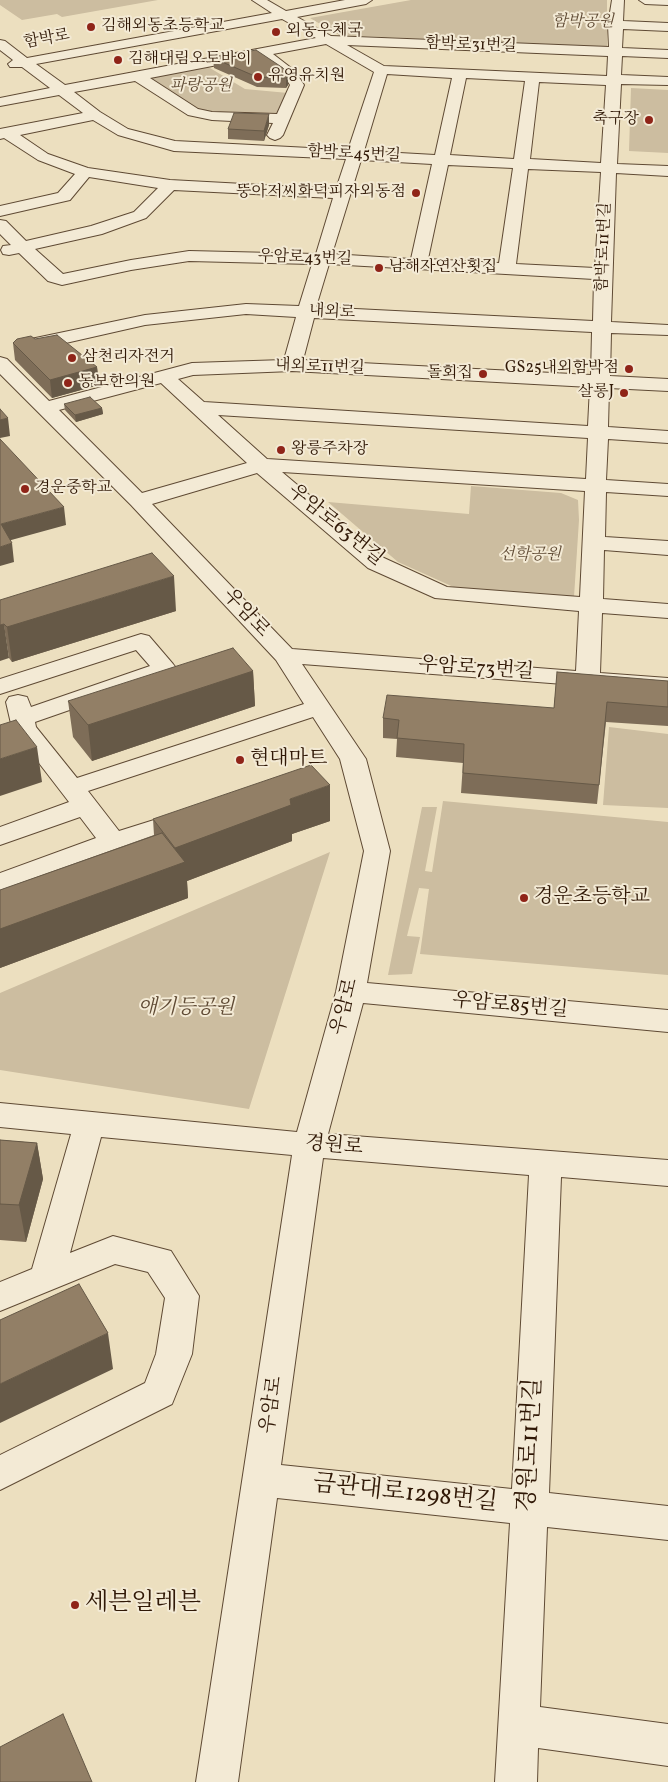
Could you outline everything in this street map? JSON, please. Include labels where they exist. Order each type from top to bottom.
[{"type":"street","name":"함박로31번길","points":[[258,0],[381,70],[613,80]]},
{"type":"street","name":"함박로","points":[[0,66],[366,0]]},
{"type":"street","name":"함박로11번길","points":[[602,326],[602,274],[615,25],[618,0]]},
{"type":"street","points":[[645,0],[668,1]]},
{"type":"street","points":[[615,25],[668,27]]},
{"type":"street","name":"함박로31번길","points":[[63,90],[328,40],[614,52]]},
{"type":"street","name":"함박로45번길","points":[[0,44],[95,115],[123,132],[174,146],[608,168]]},
{"type":"street","points":[[261,52],[290,74],[297,86],[267,151]]},
{"type":"street","points":[[614,52],[668,54]]},
{"type":"street","points":[[292,365],[306,312],[381,70]]},
{"type":"street","points":[[418,265],[460,74]]},
{"type":"street","points":[[138,76],[193,112],[212,116],[282,119]]},
{"type":"street","points":[[507,270],[533,77]]},
{"type":"street","points":[[613,80],[668,81]]},
{"type":"street","points":[[0,102],[63,90]]},
{"type":"street","points":[[3,133],[95,115]]},
{"type":"street","points":[[3,133],[43,157],[85,172],[170,185],[343,194]]},
{"type":"street","points":[[608,168],[668,171]]},
{"type":"street","points":[[0,211],[64,197],[85,172]]},
{"type":"street","points":[[0,252],[96,230],[140,215],[170,185]]},
{"type":"street","points":[[0,225],[22,247]]},
{"type":"street","name":"우암로43번길","points":[[22,247],[54,277],[62,280],[131,265],[189,256],[323,259],[602,274]]},
{"type":"street","name":"내외로","points":[[0,353],[145,320],[246,309],[668,330]]},
{"type":"street","points":[[588,679],[602,326]]},
{"type":"street","name":"우암로","points":[[0,363],[138,500],[285,656],[353,759],[377,851],[351,992],[309,1145],[217,1782]]},
{"type":"street","name":"내외로11번길","points":[[45,408],[192,369],[292,365],[668,385]]},
{"type":"street","name":"우암로63번길","points":[[165,377],[261,465],[376,563],[443,593],[591,606]]},
{"type":"street","points":[[199,408],[668,437]]},
{"type":"street","name":"우암로63번길","points":[[138,500],[261,465],[595,486]]},
{"type":"street","points":[[595,486],[668,490]]},
{"type":"street","points":[[594,543],[668,548]]},
{"type":"street","points":[[591,606],[668,611]]},
{"type":"street","points":[[0,736],[23,723],[165,669],[141,641],[3,681]]},
{"type":"street","name":"우암로73번길","points":[[285,656],[668,685]]},
{"type":"street","points":[[3,681],[16,691],[23,723],[113,842]]},
{"type":"street","points":[[0,836],[78,797],[319,707]]},
{"type":"street","points":[[0,883],[212,809]]},
{"type":"street","name":"우암로85번길","points":[[351,992],[668,1021]]},
{"type":"street","name":"경원로","points":[[0,1115],[309,1145],[668,1173]]},
{"type":"street","points":[[47,1276],[89,1124]]},
{"type":"street","name":"경원로11번길","points":[[516,1782],[546,1164]]},
{"type":"street","points":[[0,1297],[113,1250],[159,1261],[182,1296],[174,1354],[159,1393],[0,1473]]},
{"type":"street","name":"금관대로1298번길","points":[[262,1480],[668,1523]]},
{"type":"street","points":[[519,1725],[668,1745]]},
{"type":"green space","points":[[0,0],[158,0],[62,17],[57,14],[22,20],[0,5]]},
{"type":"green space","name":"함박공원","points":[[411,0],[607,0],[607,47],[339,35],[310,18]]},
{"type":"green space","name":"파랑공원","points":[[205,65],[245,89],[288,93],[279,113],[269,117],[210,113],[195,108],[144,78]]},
{"type":"green space","name":"축구장","points":[[631,88],[668,90],[668,153],[629,151]]},
{"type":"green space","name":"선학공원","points":[[471,486],[561,493],[578,500],[579,520],[574,597],[458,589],[398,562],[328,502],[469,514]]},
{"type":"green space","points":[[609,727],[668,734],[668,808],[603,805]]},
{"type":"green space","points":[[443,801],[668,822],[668,975],[420,954],[429,889],[419,888],[407,936],[420,937],[412,974],[388,975],[422,807],[437,807],[425,871],[432,872]]},
{"type":"green space","name":"애기등공원","points":[[330,852],[249,1109],[0,1070],[0,993]]},
{"type":"building","points":[[256,50],[283,68],[288,75],[286,78],[257,77],[213,58]]},
{"type":"building","points":[[234,113],[269,114],[264,131],[228,129]]},
{"type":"building","points":[[57,335],[97,367],[50,380],[13,343],[17,339],[31,336],[35,339]]},
{"type":"building","points":[[90,397],[102,408],[75,415],[64,404]]},
{"type":"building","points":[[0,409],[8,418],[0,420]]},
{"type":"building","points":[[0,439],[64,507],[1,524],[12,543],[0,547]]},
{"type":"building","points":[[152,553],[174,576],[7,627],[4,624],[0,625],[0,600]]},
{"type":"building","points":[[233,648],[253,671],[88,725],[68,701]]},
{"type":"building","points":[[557,672],[668,681],[668,707],[607,702],[599,785],[463,773],[464,744],[397,738],[399,720],[383,718],[387,695],[554,708]]},
{"type":"building","points":[[16,720],[37,747],[0,759],[0,725]]},
{"type":"building","points":[[311,765],[330,785],[290,799],[291,805],[175,848],[153,819]]},
{"type":"building","points":[[162,833],[185,862],[0,929],[0,890]]},
{"type":"building","points":[[0,1140],[37,1143],[19,1205],[0,1204]]},
{"type":"building","points":[[79,1284],[108,1333],[0,1384],[0,1320]]},
{"type":"building","points":[[63,1714],[92,1782],[0,1782],[0,1747]]},
{"type":"place","name":"김해외동초등학교","points":[[91,27]]},
{"type":"place","name":"외동우체국","points":[[276,32]]},
{"type":"place","name":"김해대림오토바이","points":[[118,60]]},
{"type":"place","name":"유영유치원","points":[[258,77]]},
{"type":"place","name":"축구장","points":[[649,120]]},
{"type":"place","name":"뚱아저씨화덕피자외동점","points":[[416,193]]},
{"type":"place","name":"남해자연산횟집","points":[[379,268]]},
{"type":"place","name":"삼천리자전거","points":[[72,358]]},
{"type":"place","name":"GS25내외함박점","points":[[629,369]]},
{"type":"place","name":"돌회집","points":[[483,374]]},
{"type":"place","name":"동보한의원","points":[[68,383]]},
{"type":"place","name":"살롱J","points":[[624,393]]},
{"type":"place","name":"왕릉주차장","points":[[281,450]]},
{"type":"place","name":"경운중학교","points":[[25,489]]},
{"type":"place","name":"현대마트","points":[[240,760]]},
{"type":"place","name":"경운초등학교","points":[[524,898]]},
{"type":"place","name":"세븐일레븐","points":[[75,1605]]}]
